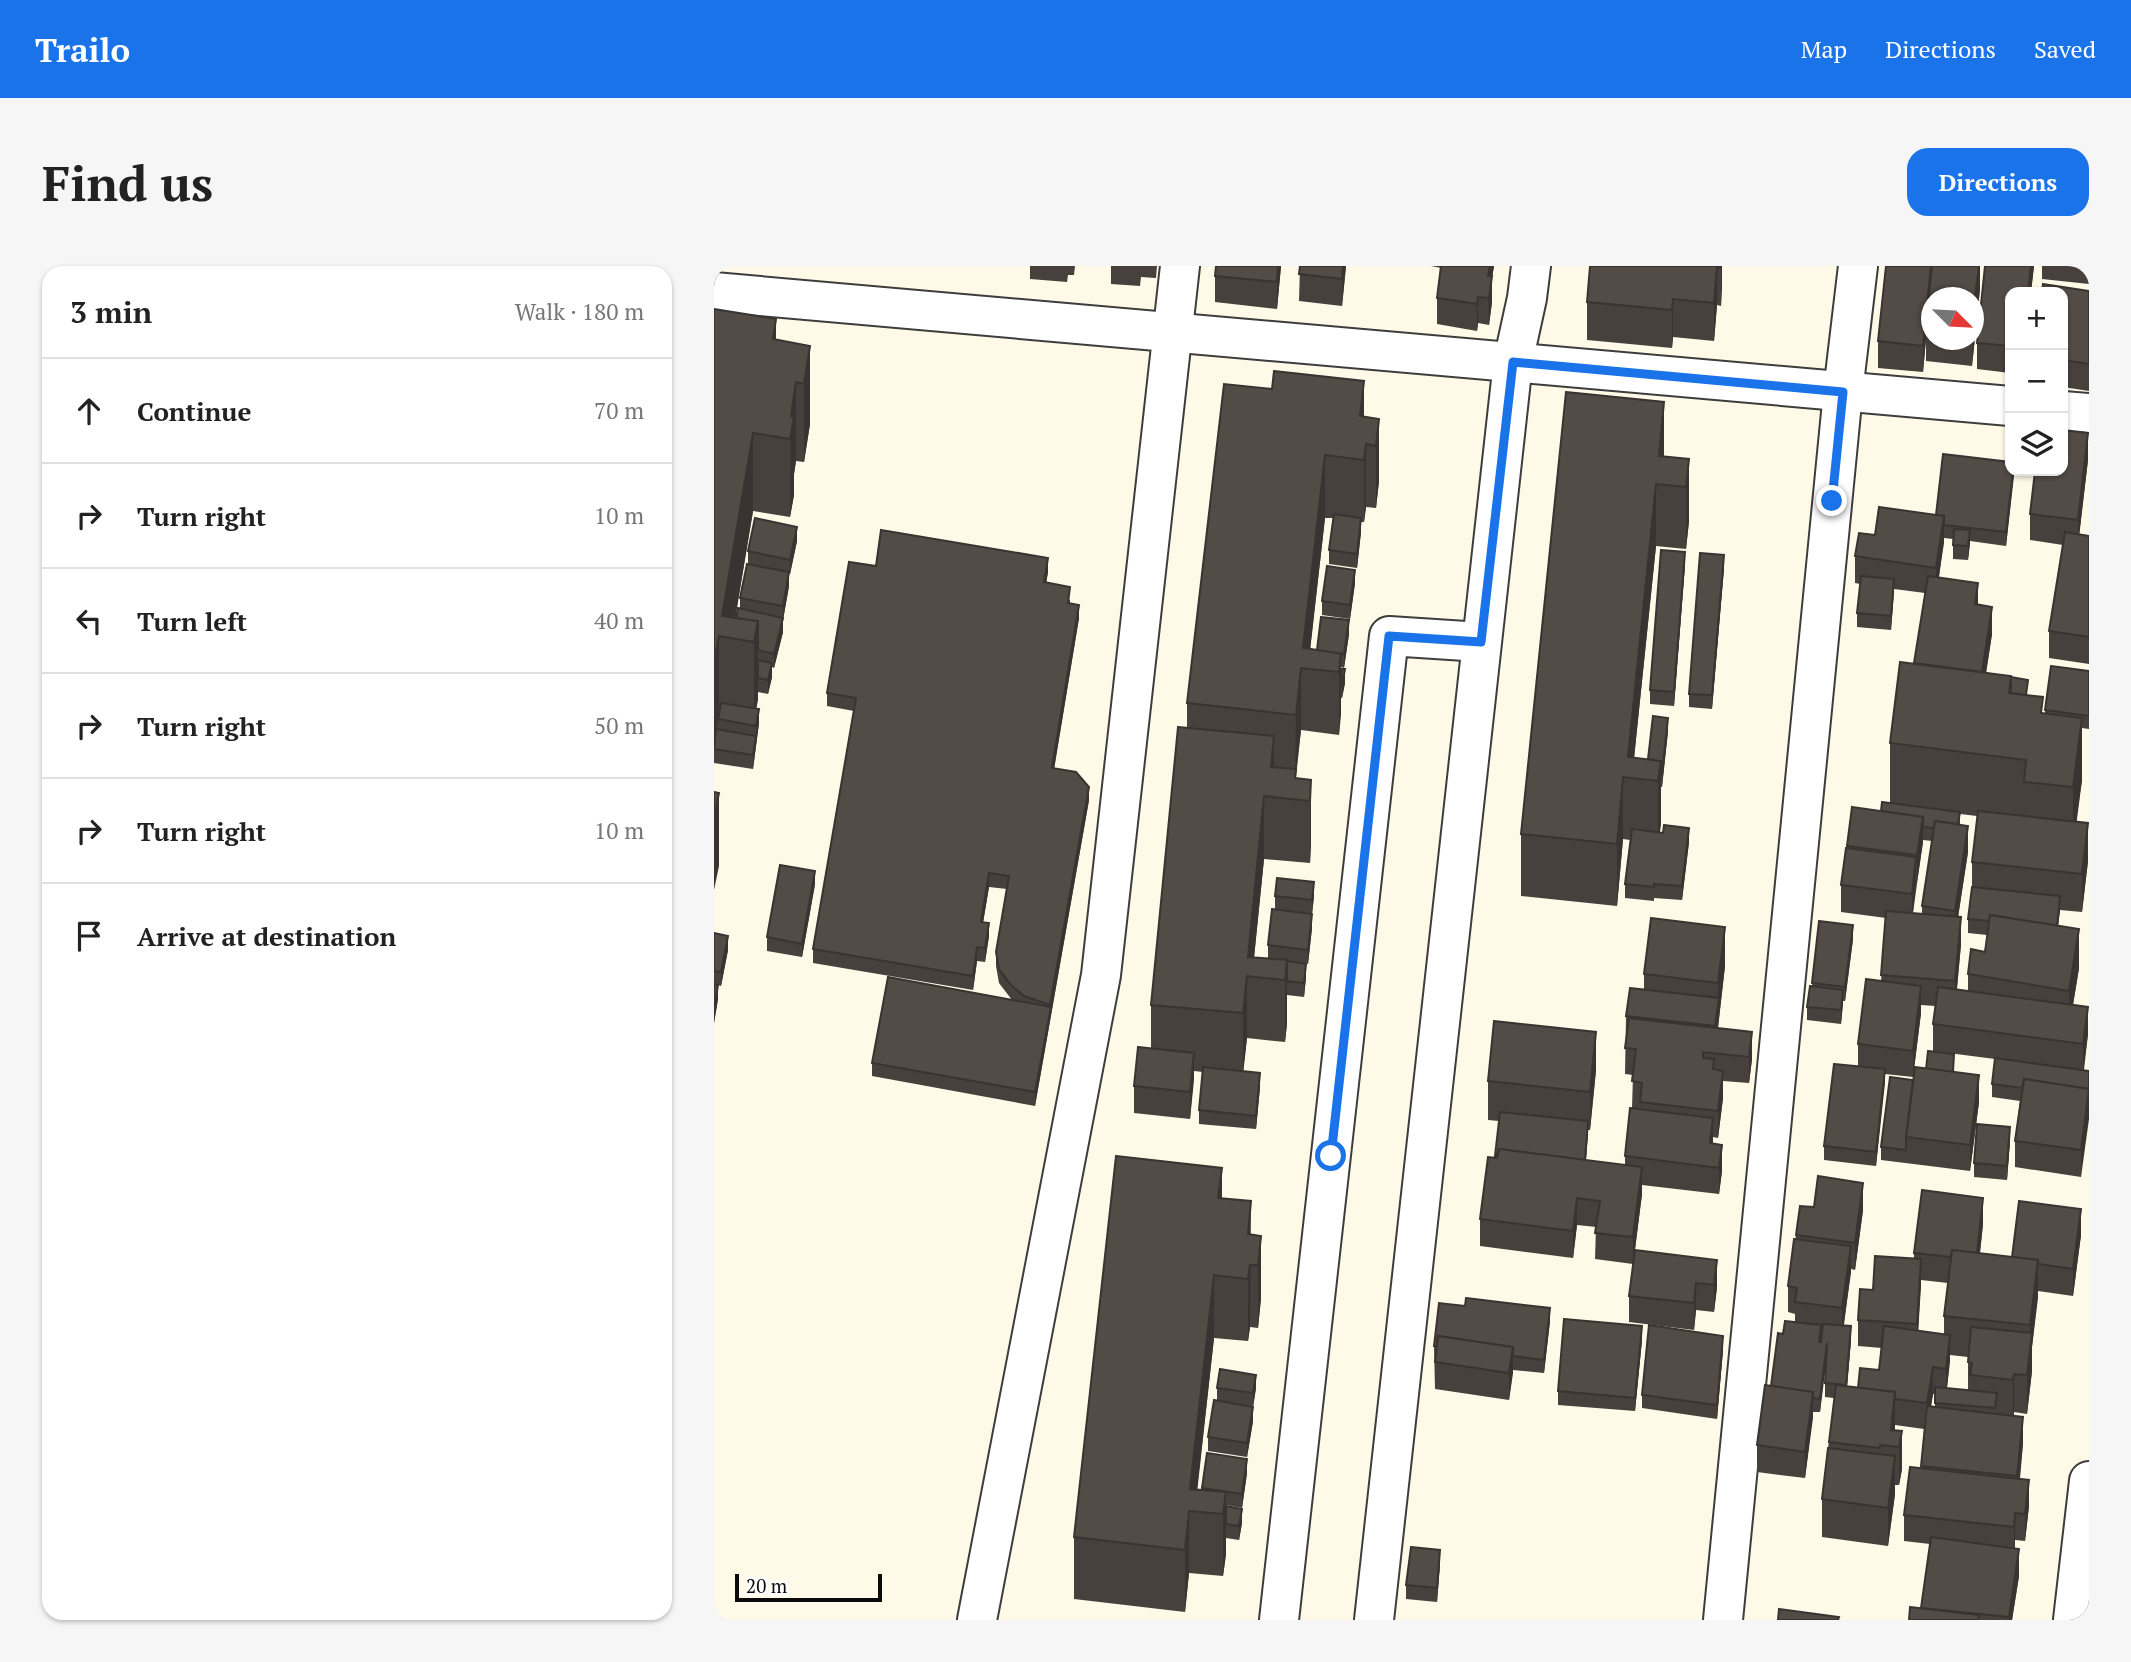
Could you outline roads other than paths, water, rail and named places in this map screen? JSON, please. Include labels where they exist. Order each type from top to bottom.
[{"type":"street","points":[[977,1620],[1101,975],[1180,266]]},
{"type":"street","points":[[1374,1620],[1513,362],[1531,266]]},
{"type":"street","points":[[1723,1620],[1843,392],[1858,266]]},
{"type":"street","points":[[714,292],[2005,406]]},
{"type":"street","points":[[2068,411],[2089,413]]},
{"type":"street","points":[[1279,1620],[1389,636],[1481,642]]},
{"type":"street","points":[[2073,1620],[2089,1481]]}]
